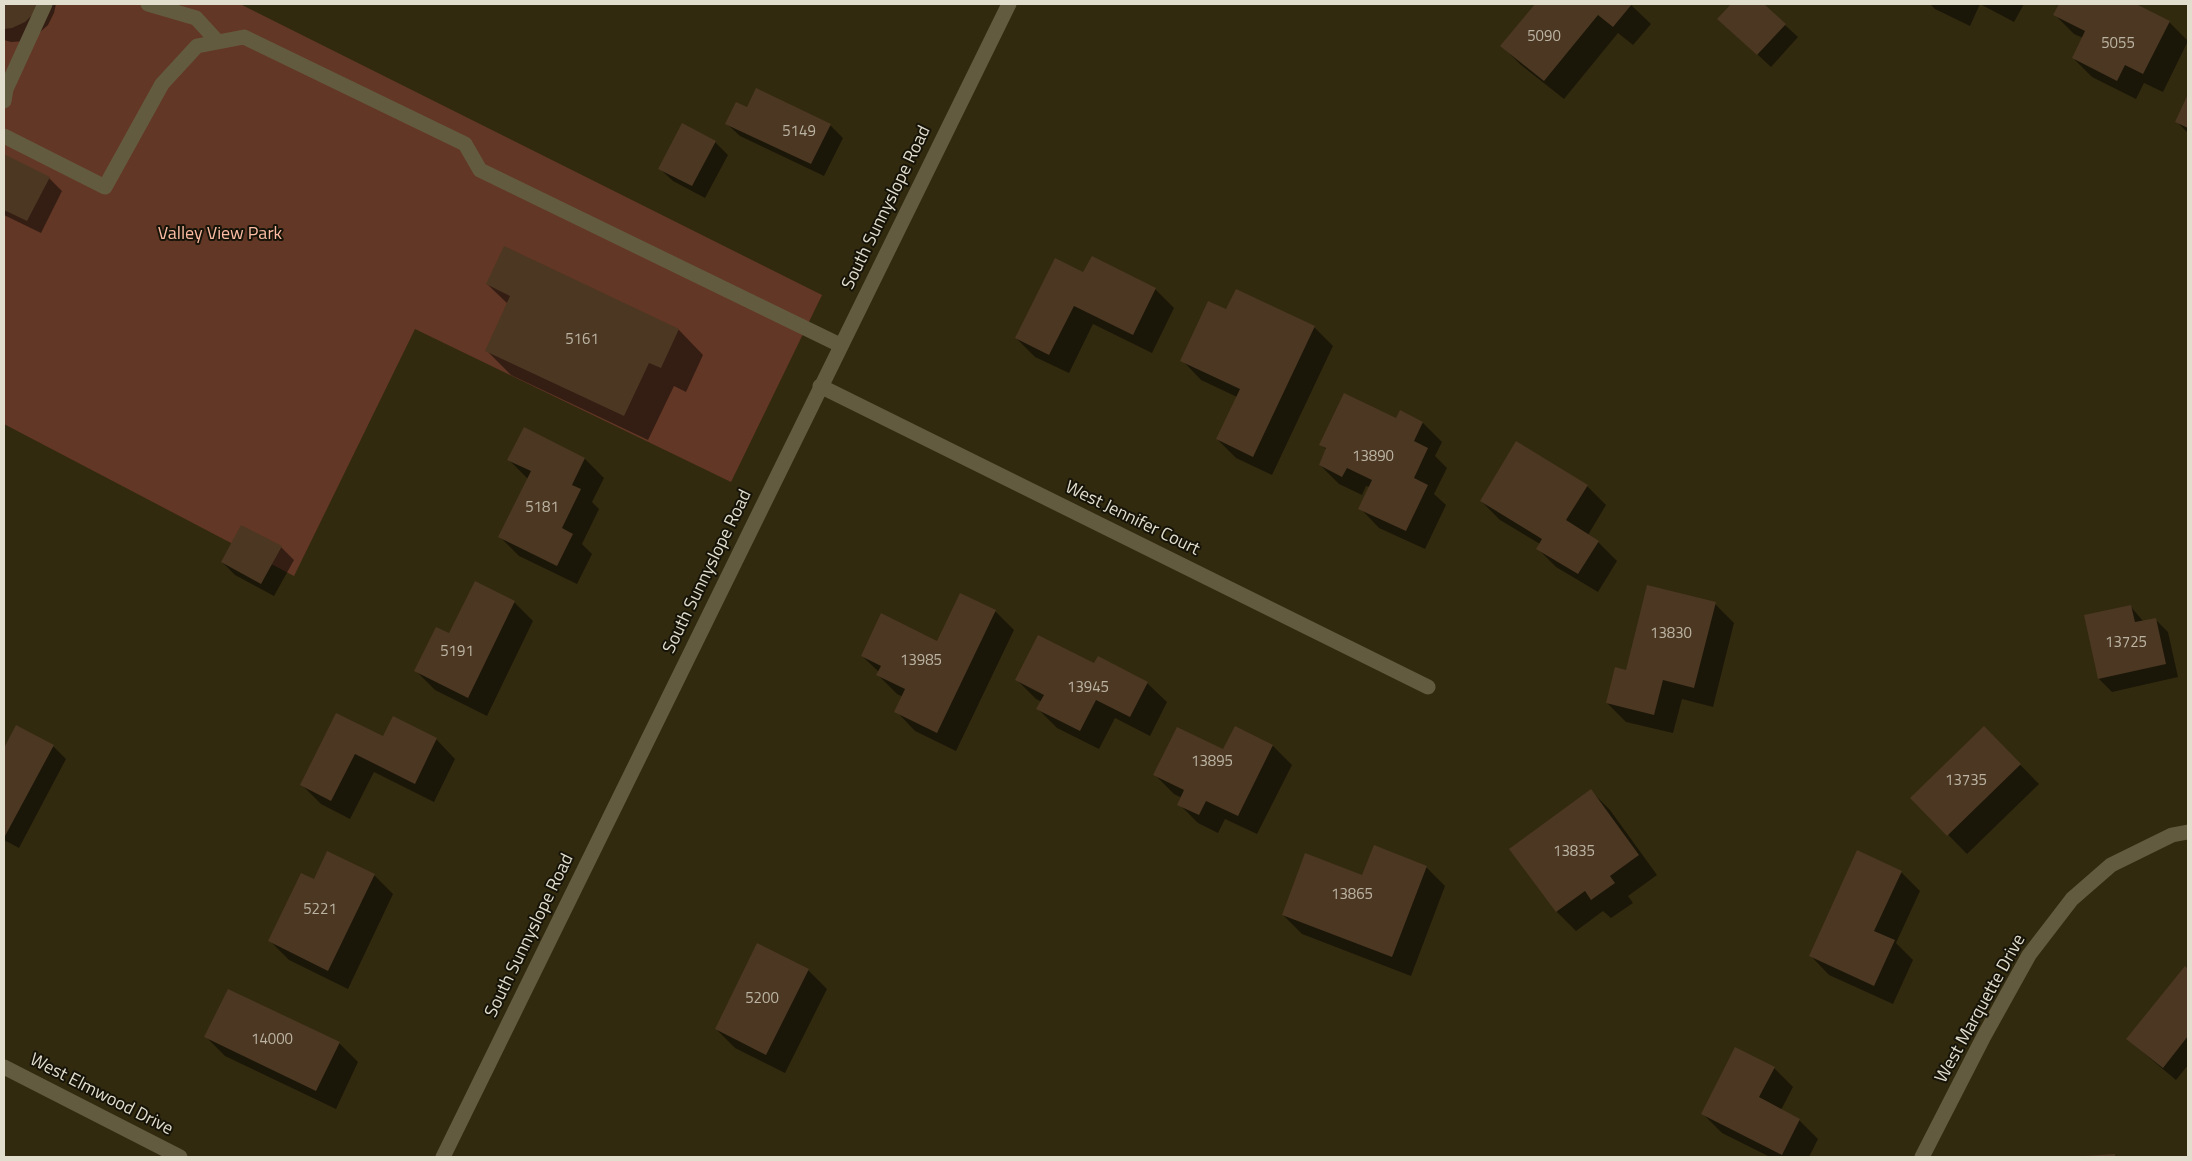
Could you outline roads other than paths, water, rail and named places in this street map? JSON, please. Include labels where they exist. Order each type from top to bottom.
[{"type":"street","points":[[4,101],[6,89],[45,4]]},
{"type":"street","points":[[148,4],[196,18],[218,42]]},
{"type":"street","name":"South Sunnyslope Road","points":[[443,1157],[1009,4]]},
{"type":"street","points":[[4,136],[105,187],[162,84],[197,46],[244,37],[465,144],[480,170],[840,345]]},
{"type":"street","name":"West Jennifer Court","points":[[820,386],[1428,687]]},
{"type":"street","name":"West Marquette Drive","points":[[1922,1157],[1984,1036],[2029,955],[2072,899],[2111,865],[2172,835],[2188,832]]},
{"type":"street","name":"West Elmwood Drive","points":[[4,1067],[180,1157]]},
{"type":"park label","name":"Valley View Park","points":[[220,235]]}]
